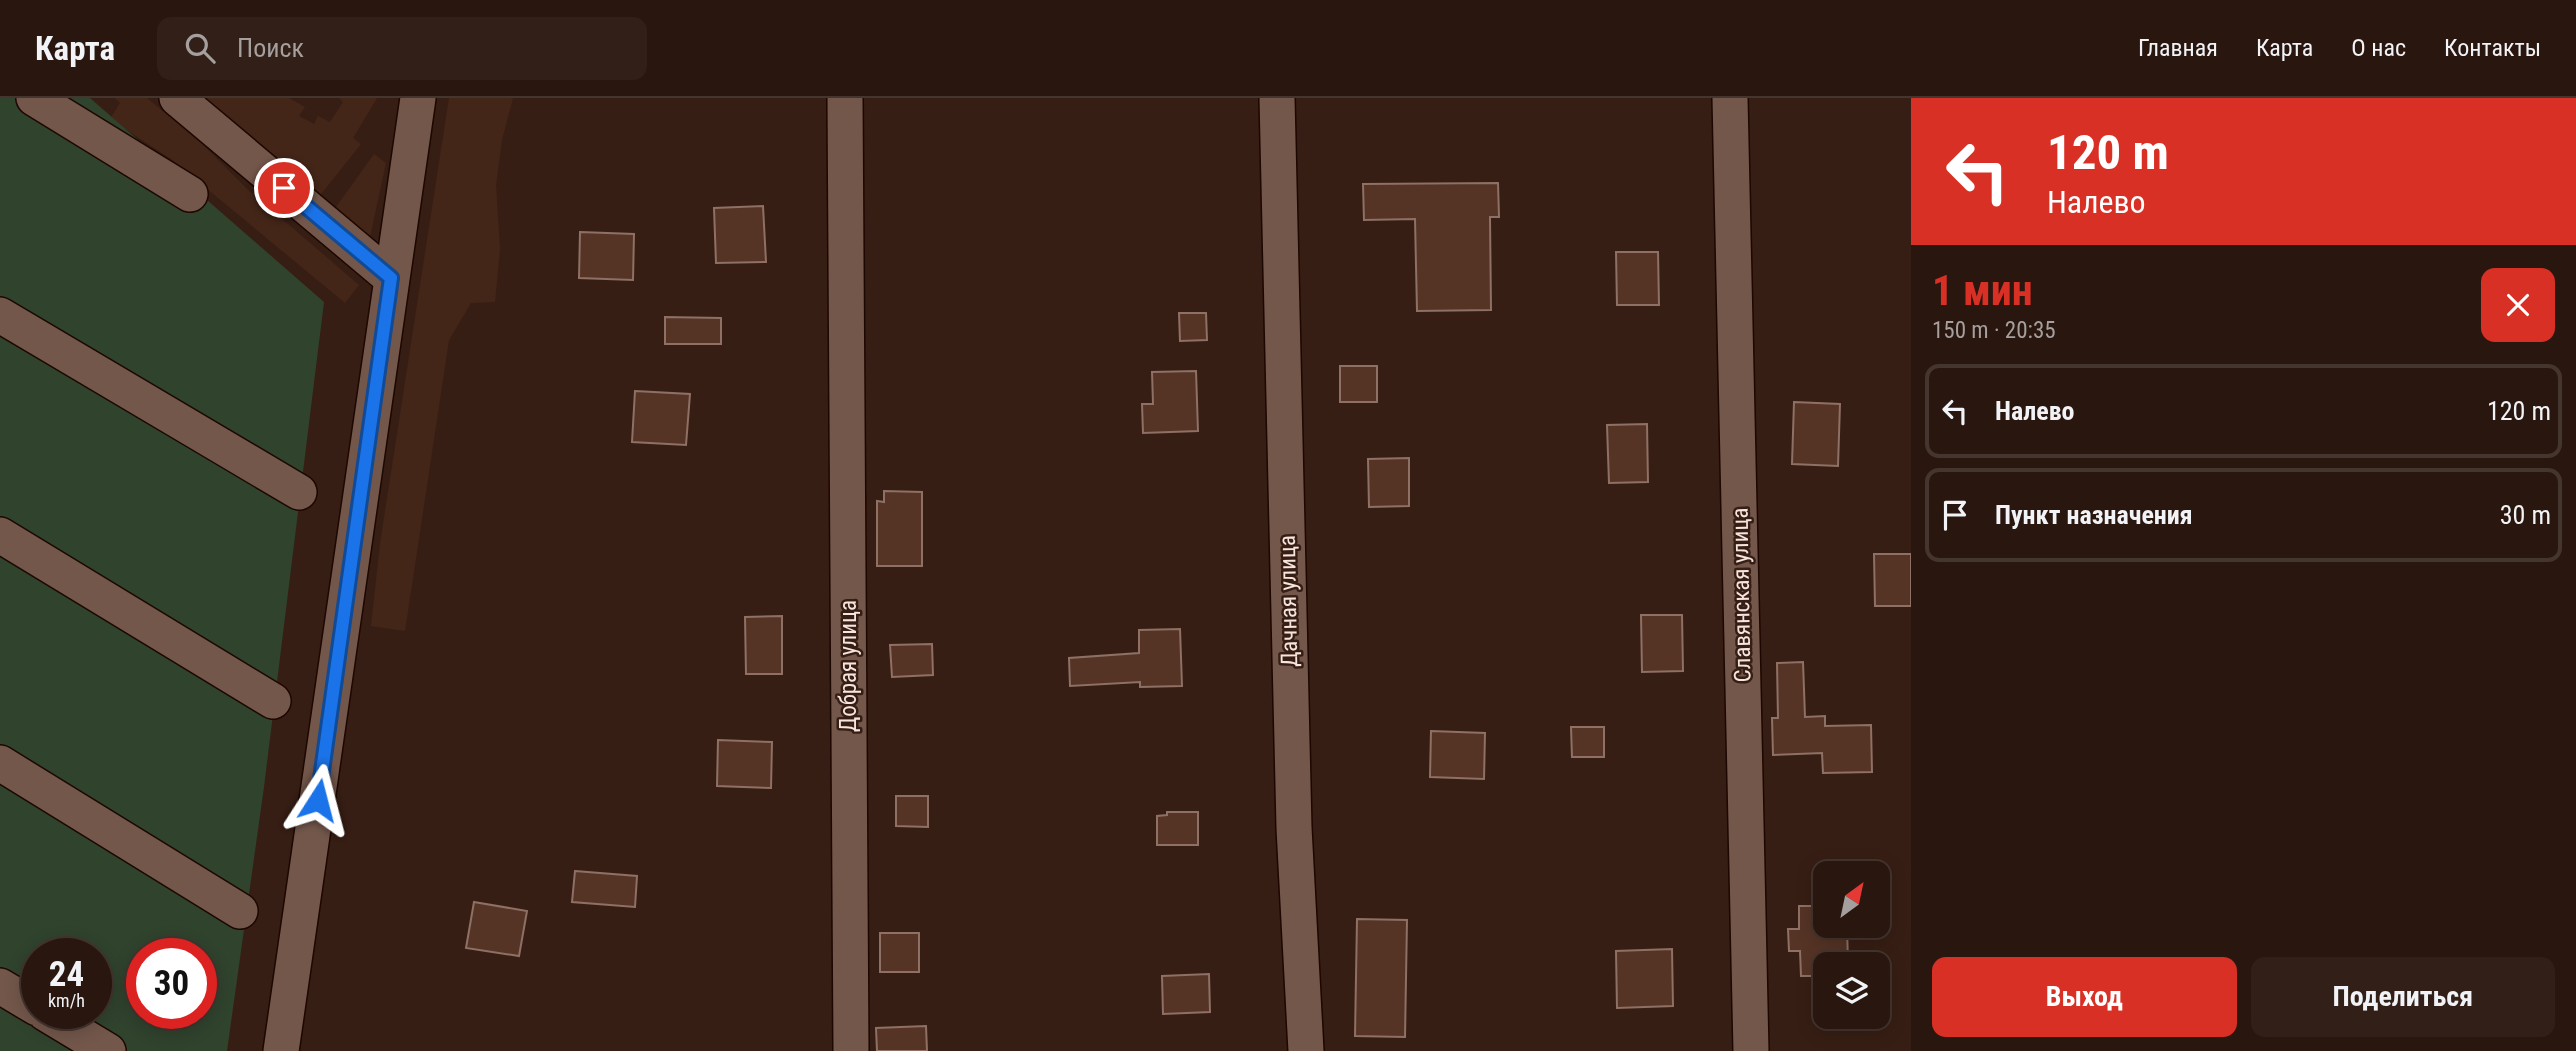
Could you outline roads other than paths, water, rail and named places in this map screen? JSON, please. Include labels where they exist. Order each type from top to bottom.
[{"type":"street","points":[[34,98],[190,194]]},
{"type":"street","points":[[177,98],[391,278]]},
{"type":"street","points":[[281,1051],[418,98]]},
{"type":"street","name":"Добрая улица","points":[[845,98],[851,1051]]},
{"type":"street","name":"Дачная улица","points":[[1277,98],[1294,828],[1306,1051]]},
{"type":"street","name":"Славянская улица","points":[[1730,98],[1751,1051]]},
{"type":"street","points":[[0,315],[299,492]]},
{"type":"street","points":[[0,536],[273,701]]},
{"type":"street","points":[[0,763],[240,911]]},
{"type":"street","points":[[0,986],[21,998]]},
{"type":"street","points":[[72,1029],[108,1051]]}]
